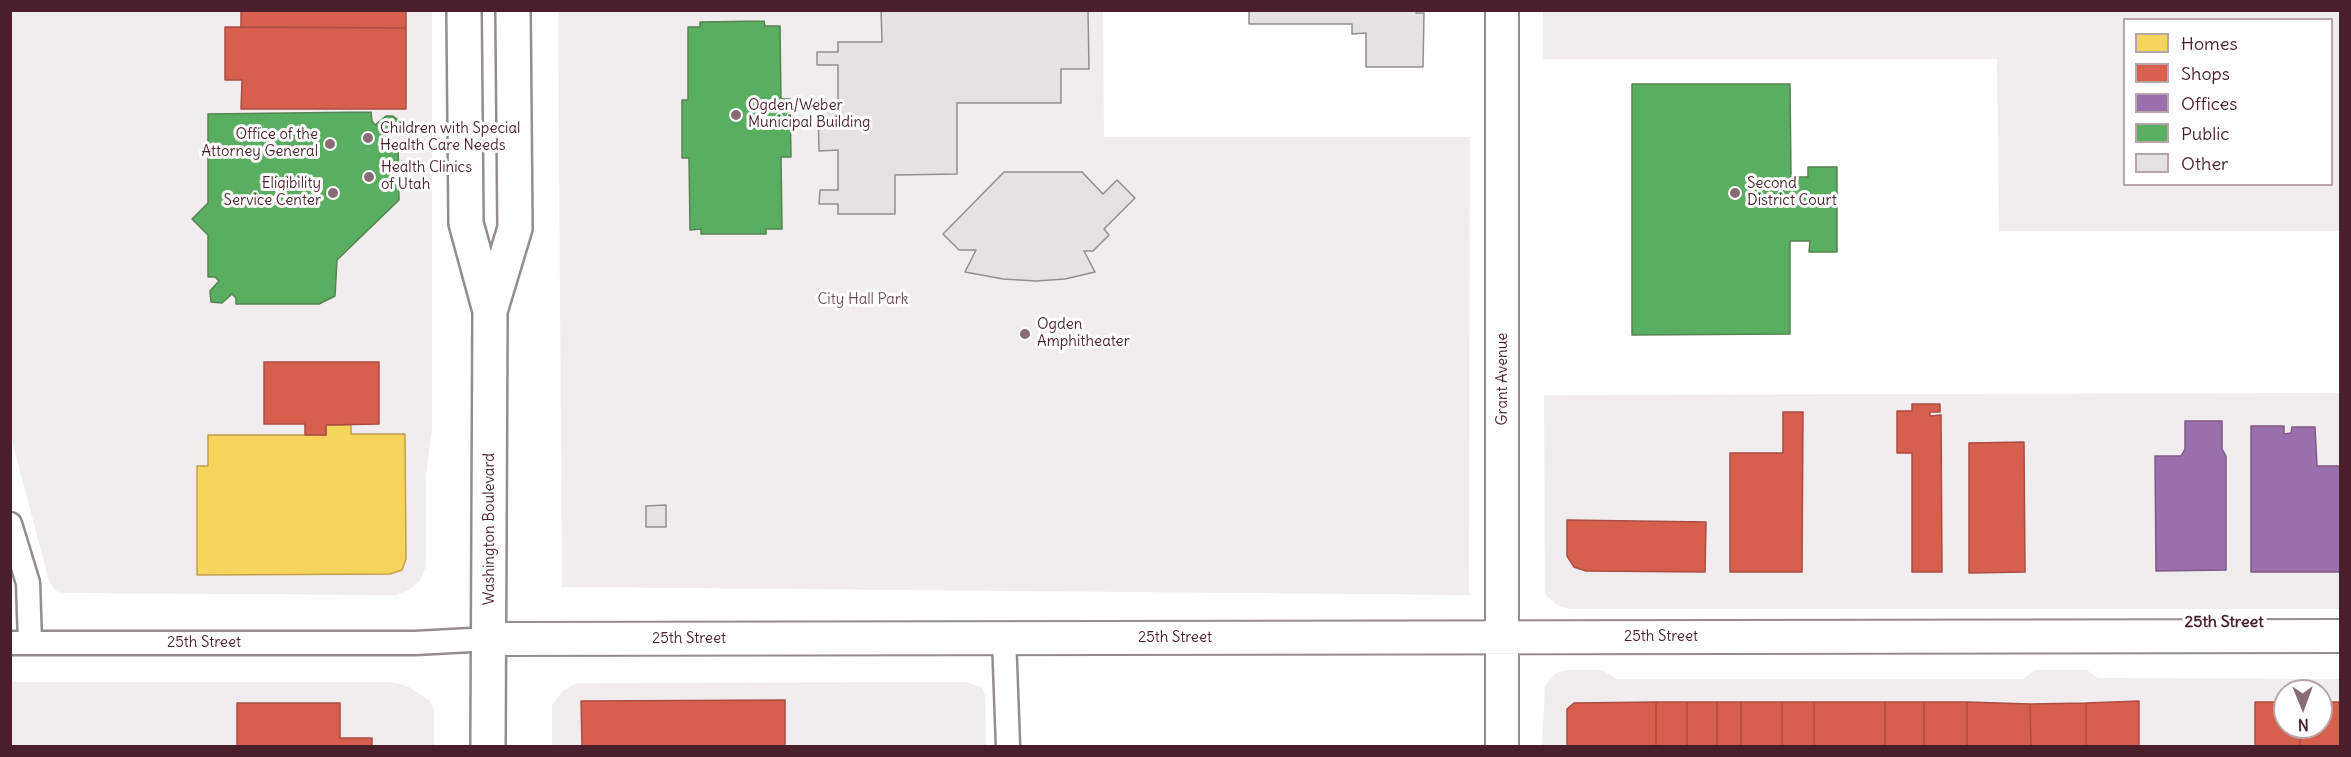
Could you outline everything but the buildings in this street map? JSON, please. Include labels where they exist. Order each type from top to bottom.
[{"type":"main road","name":"Washington Boulevard","points":[[464,10],[466,223],[490,311],[488,747]]},
{"type":"main road","name":"Washington Boulevard","points":[[490,311],[515,228],[513,10]]},
{"type":"street","name":"Grant Avenue","points":[[1502,10],[1502,747]]},
{"type":"street","points":[[10,524],[28,583],[20,643]]},
{"type":"street","name":"25th Street","points":[[20,643],[415,643],[490,639],[2340,636]]},
{"type":"street","points":[[1004,638],[1008,747]]},
{"type":"shaded area","points":[[10,11],[432,11],[432,429],[426,476],[426,566],[420,581],[409,590],[396,595],[63,593],[56,591],[49,581],[11,437]]},
{"type":"shaded area","name":"City Hall Park","points":[[558,11],[1103,11],[1104,137],[1470,137],[1469,595],[562,587]]},
{"type":"shaded area","points":[[1543,11],[2340,11],[2340,231],[1999,231],[1997,59],[1543,59]]},
{"type":"shaded area","points":[[2340,393],[2340,609],[1570,609],[1557,605],[1545,594],[1544,395]]},
{"type":"shaded area","points":[[1566,670],[1602,670],[1617,679],[2023,679],[2035,670],[2087,670],[2098,678],[2340,679],[2340,746],[1542,746],[1545,686],[1556,673]]},
{"type":"shaded area","points":[[11,682],[392,682],[409,687],[430,701],[434,710],[434,746],[11,746]]},
{"type":"shaded area","points":[[968,682],[982,688],[985,695],[986,746],[552,746],[552,705],[563,691],[577,683]]},
{"type":"place","name":"Ogden/Weber Municipal Building","points":[[736,115]]},
{"type":"place","name":"Children with Special Health Care Needs","points":[[368,138]]},
{"type":"place","name":"Office of the Attorney General","points":[[330,144]]},
{"type":"place","name":"Health Clinics of Utah","points":[[369,177]]},
{"type":"place","name":"Eligibility Service Center","points":[[333,193]]},
{"type":"place","name":"Second District Court","points":[[1735,193]]},
{"type":"place","name":"Ogden Amphitheater","points":[[1025,334]]},
{"type":"district","name":"25th Street","points":[[2224,622]]}]
